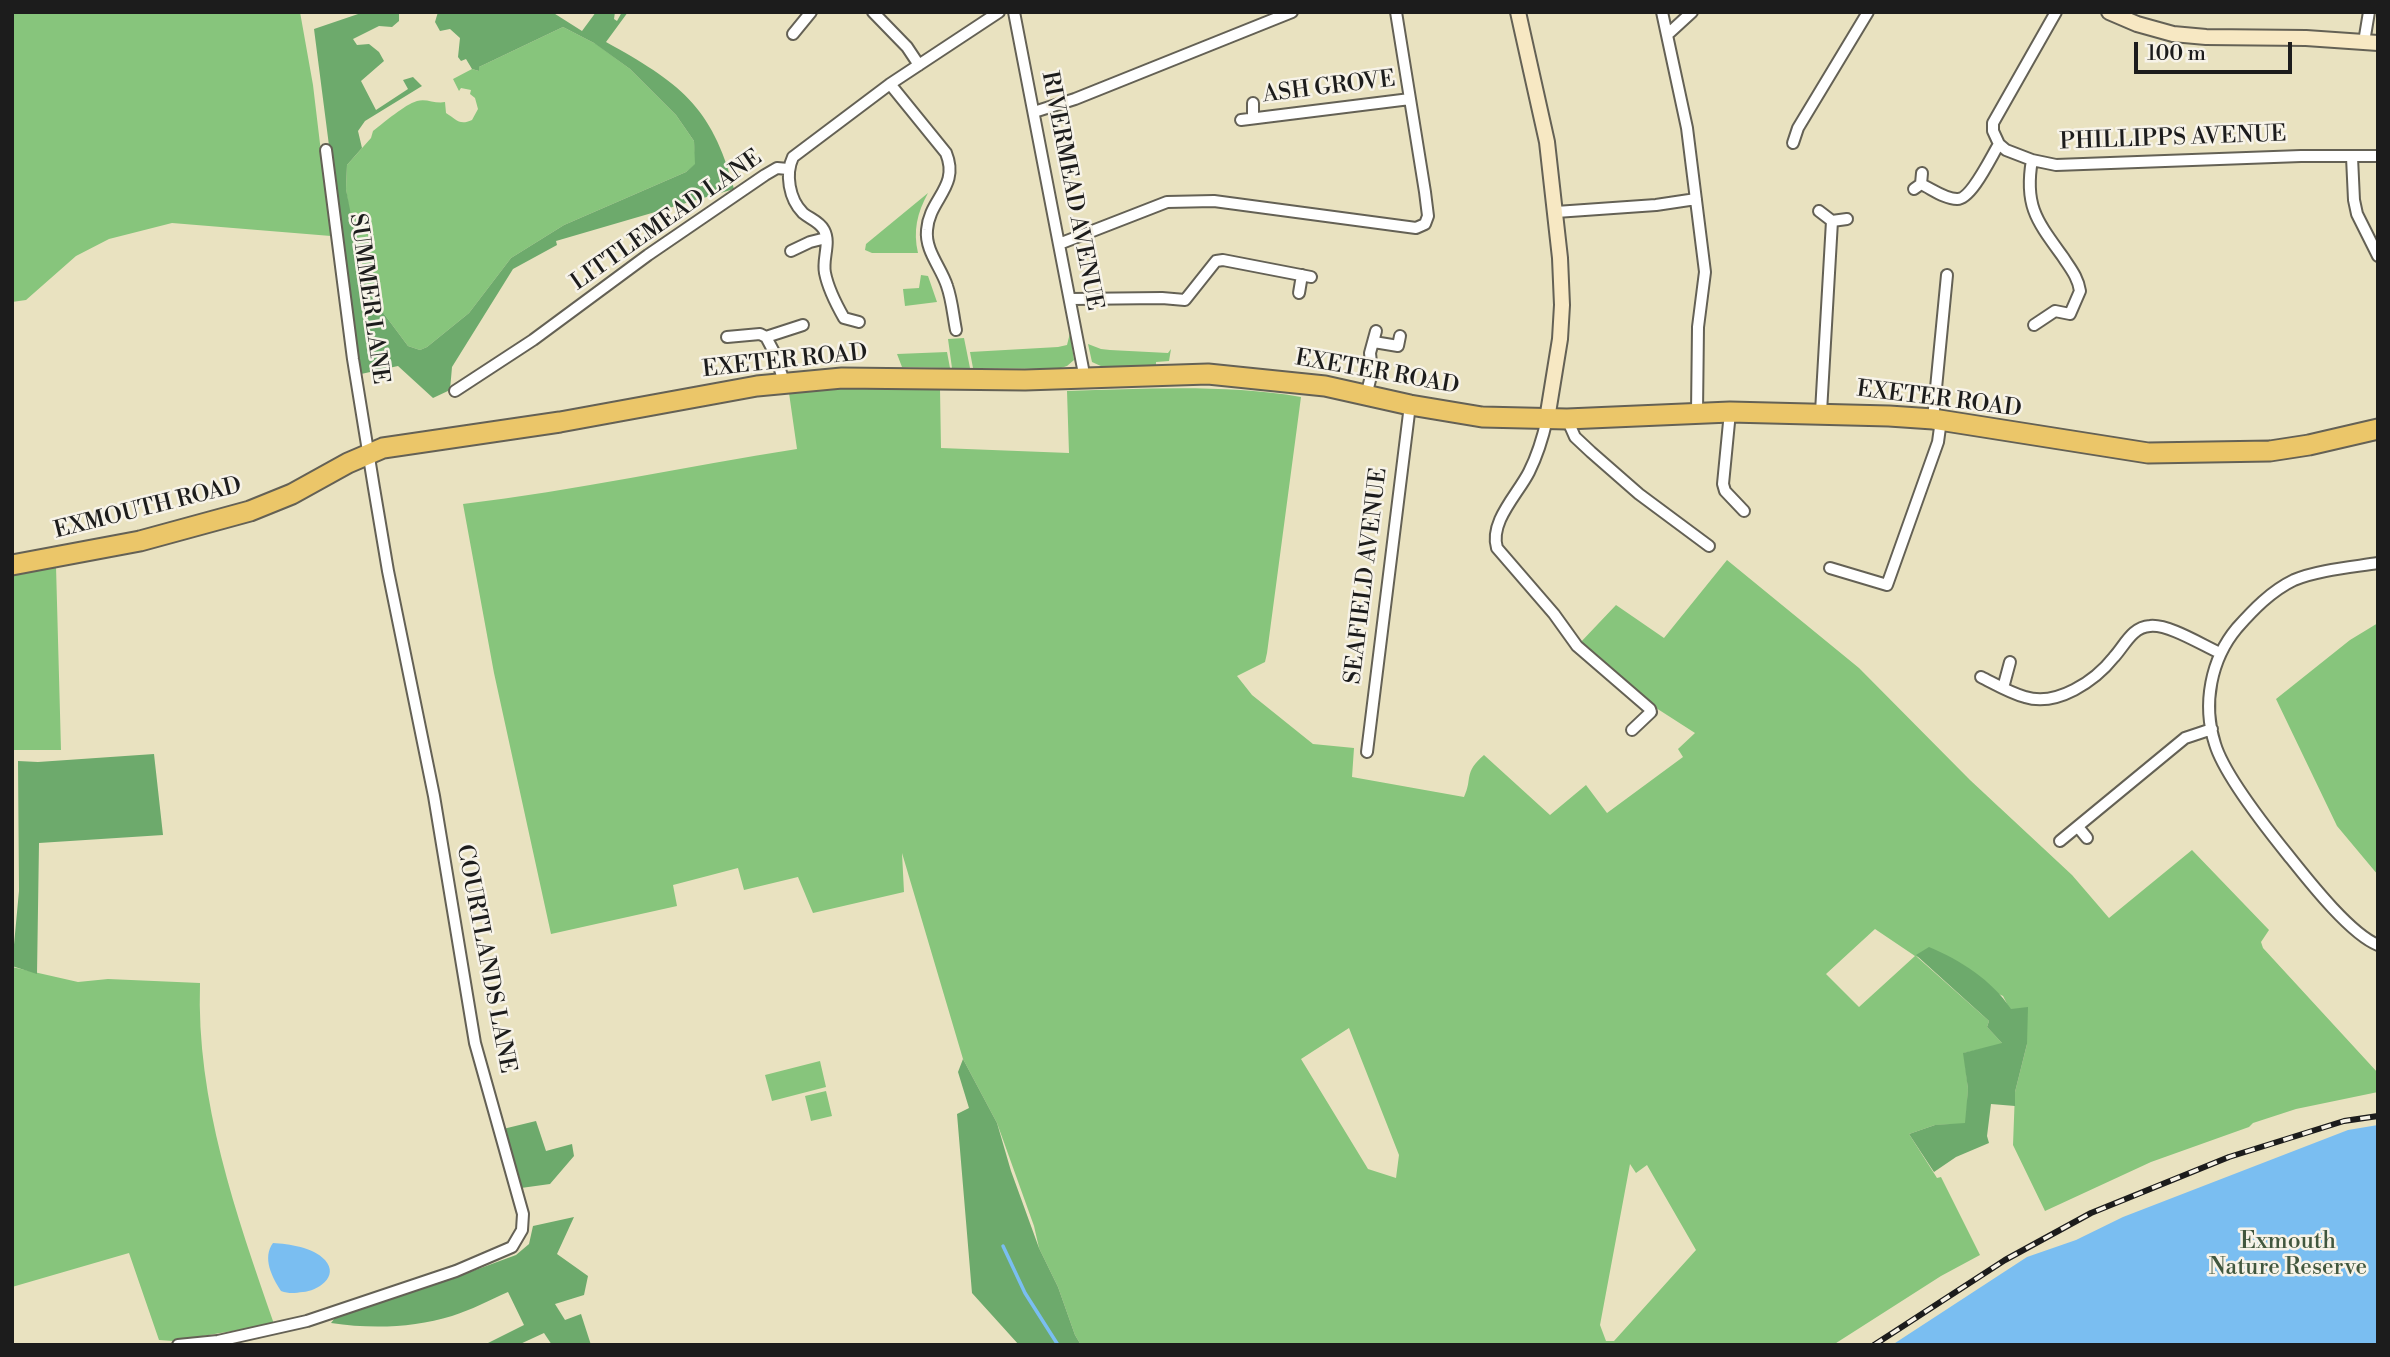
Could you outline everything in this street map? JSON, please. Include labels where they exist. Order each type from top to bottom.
[{"type":"highway","name":"EXETER ROAD","points":[[368,454],[398,446],[510,430],[784,382],[873,377],[1085,379],[1208,374],[1325,386],[1410,405],[1482,417],[1567,419],[1697,412],[1821,412],[1937,420],[2148,453],[2270,451],[2378,429]]},
{"type":"highway","name":"EXMOUTH ROAD","points":[[12,565],[140,541],[250,511],[292,494],[368,454]]},
{"type":"street","points":[[793,34],[811,12]]},
{"type":"street","points":[[873,12],[907,47],[919,65]]},
{"type":"street","name":"LITTLEMEAD LANE","points":[[455,390],[533,340],[648,255],[765,175],[777,168],[788,169],[793,157],[800,150],[890,84],[999,12]]},
{"type":"street","name":"RIVERMEAD AVENUE","points":[[1014,12],[1085,379]]},
{"type":"street","points":[[1034,112],[1076,99],[1292,12]]},
{"type":"street","points":[[1059,244],[1178,200],[1214,201],[1416,228],[1425,224],[1428,215],[1396,12]]},
{"type":"street","points":[[1518,12],[1547,142],[1556,212],[1562,304],[1560,339],[1544,433],[1529,472],[1498,524],[1495,542],[1497,548],[1554,614],[1577,646],[1650,709],[1651,712],[1632,730]]},
{"type":"street","points":[[1662,12],[1687,128],[1705,272],[1698,327],[1697,412]]},
{"type":"street","points":[[1668,34],[1692,12]]},
{"type":"street","points":[[1793,143],[1798,128],[1868,12]]},
{"type":"street","points":[[1919,182],[1952,199],[1961,200],[1967,195],[1999,144],[1993,131],[1995,116],[2056,12]]},
{"type":"street","points":[[2109,12],[2137,24],[2173,34],[2371,42],[2369,12]]},
{"type":"street","points":[[890,84],[946,153],[950,164],[951,174],[927,226],[927,239],[947,285],[956,330]]},
{"type":"street","name":"ASH GROVE","points":[[1253,103],[1247,119],[1410,99]]},
{"type":"street","name":"PHILLIPPS AVENUE","points":[[1999,144],[2006,150],[2032,160],[2056,165],[2301,156],[2378,156]]},
{"type":"street","name":"SUMMER LANE","points":[[326,150],[368,454]]},
{"type":"street","points":[[2352,157],[2357,214],[2378,256]]},
{"type":"street","points":[[2032,160],[2028,182],[2034,213],[2073,271],[2080,291],[2070,314],[2055,311],[2034,325]]},
{"type":"street","points":[[788,169],[790,185],[800,208],[824,229],[827,238],[824,271],[829,288],[844,318],[859,322]]},
{"type":"street","points":[[1556,212],[1656,205],[1696,199]]},
{"type":"street","points":[[1819,211],[1832,221],[1847,219]]},
{"type":"street","points":[[1821,412],[1832,221]]},
{"type":"street","points":[[791,251],[827,238]]},
{"type":"street","points":[[1071,299],[1185,300],[1216,261],[1223,260],[1307,276],[1299,293]]},
{"type":"street","points":[[1830,568],[1886,585],[1938,442],[1937,420],[1947,275]]},
{"type":"street","points":[[766,337],[803,325]]},
{"type":"street","points":[[727,337],[760,334],[766,337],[784,382]]},
{"type":"street","points":[[1366,396],[1372,372],[1370,353],[1375,337],[1398,346],[1400,336]]},
{"type":"street","name":"SEAFIELD AVENUE","points":[[1367,751],[1410,405]]},
{"type":"street","points":[[1730,412],[1723,484],[1725,491],[1744,511]]},
{"type":"street","points":[[1567,419],[1575,438],[1639,494],[1709,546]]},
{"type":"street","name":"COURTLANDS LANE","points":[[178,1345],[311,1325],[456,1271],[512,1247],[522,1230],[523,1214],[475,1043],[434,796],[388,571],[368,454]]},
{"type":"street","points":[[2378,562],[2295,580],[2260,604],[2227,640],[2211,680],[2212,729],[2220,758],[2271,833],[2342,916],[2360,934],[2378,945]]},
{"type":"street","points":[[1981,677],[2027,698],[2045,699],[2072,690],[2101,671],[2130,635],[2148,626],[2166,628],[2220,653]]},
{"type":"street","points":[[2003,688],[2010,662]]},
{"type":"street","points":[[2060,841],[2179,742],[2191,735],[2212,729]]},
{"type":"street","points":[[2078,827],[2087,838]]},
{"type":"green space","points":[[12,12],[300,12],[313,85],[331,236],[172,223],[109,239],[76,256],[26,300],[12,302]]},
{"type":"green space","points":[[364,12],[399,12],[399,21],[392,27],[379,26],[353,39],[357,45],[369,44],[379,52],[384,61],[361,81],[376,110],[408,89],[403,80],[413,77],[422,86],[365,121],[358,131],[362,148],[347,165],[346,189],[359,257],[370,295],[408,346],[420,350],[427,347],[469,313],[511,258],[564,225],[686,172],[695,164],[694,141],[676,115],[630,69],[594,43],[563,27],[479,67],[479,71],[472,69],[466,59],[461,61],[458,57],[460,38],[450,29],[440,31],[435,22],[438,12],[552,12],[582,31],[596,12],[615,12],[614,19],[617,21],[622,12],[628,12],[606,42],[653,70],[689,99],[715,136],[734,189],[556,241],[557,245],[513,269],[452,367],[450,390],[433,398],[398,366],[361,374],[314,29]]},
{"type":"green space","points":[[563,27],[596,44],[630,69],[676,115],[694,141],[696,164],[686,172],[564,225],[511,258],[469,313],[427,347],[420,350],[408,346],[370,295],[350,216],[346,189],[347,165],[371,138],[373,131],[417,101],[445,102],[446,113],[455,119],[461,122],[472,120],[478,109],[475,98],[470,94],[471,90],[461,88],[459,91],[453,79],[472,69],[479,71],[479,67]]},
{"type":"green space","points":[[928,193],[917,222],[918,253],[872,253],[865,250],[866,244]]},
{"type":"green space","points":[[921,275],[928,276],[937,302],[905,306],[903,289],[919,288]]},
{"type":"green space","points":[[1070,333],[1074,360],[1067,366],[1058,369],[973,368],[970,352],[1058,347],[1067,345]]},
{"type":"green space","points":[[964,338],[970,368],[952,368],[948,339]]},
{"type":"green space","points":[[1088,344],[1110,350],[1168,353],[1171,349],[1169,361],[1156,362],[1156,365],[1103,367],[1092,362]]},
{"type":"green space","points":[[947,352],[950,368],[902,367],[897,354]]},
{"type":"green space","points":[[866,387],[940,389],[941,448],[1069,453],[1067,391],[1214,389],[1301,397],[1265,662],[1237,676],[1252,695],[1313,744],[1354,748],[1352,777],[1464,797],[1473,766],[1484,755],[1550,815],[1586,785],[1607,813],[1683,757],[1678,749],[1695,733],[1653,706],[1579,644],[1616,605],[1664,638],[1727,560],[1859,668],[1970,780],[2072,875],[2109,918],[2192,850],[2269,930],[2261,942],[2263,948],[2378,1073],[2378,1092],[2296,1109],[2253,1123],[2249,1127],[2151,1162],[2045,1211],[2013,1145],[2015,1092],[2027,1044],[2003,996],[1916,956],[1989,1021],[1987,1027],[2003,1044],[1964,1053],[1968,1089],[1966,1124],[1935,1125],[1909,1134],[1937,1178],[1941,1177],[1980,1255],[1941,1276],[1833,1345],[1081,1345],[1039,1248],[1034,1226],[997,1123],[963,1059],[902,853],[904,892],[813,913],[798,877],[744,890],[738,868],[673,885],[677,906],[551,934],[494,673],[463,504],[797,449],[789,393]],"holes":[[[1875,929],[1915,956],[1859,1007],[1826,974]],[[1349,1028],[1399,1155],[1396,1178],[1368,1169],[1301,1059]],[[1630,1164],[1636,1173],[1647,1165],[1696,1250],[1614,1341],[1606,1341],[1600,1325]]]},
{"type":"green space","points":[[56,566],[61,750],[12,750],[12,572]]},
{"type":"green space","points":[[2378,623],[2378,875],[2337,826],[2276,699],[2350,640]]},
{"type":"green space","points":[[154,754],[163,835],[39,843],[37,974],[12,966],[19,891],[18,761]]},
{"type":"green space","points":[[1929,947],[1952,958],[1985,980],[2011,1009],[2028,1007],[2027,1044],[2015,1092],[2015,1106],[1991,1104],[1987,1136],[1989,1143],[1956,1157],[1934,1172],[1909,1134],[1935,1125],[1965,1123],[1968,1089],[1963,1053],[2002,1043],[1987,1027],[1989,1021],[1916,955]]},
{"type":"green space","points":[[12,967],[78,982],[108,979],[200,983],[200,1027],[205,1071],[221,1156],[274,1324],[173,1341],[159,1340],[129,1253],[12,1287]]},
{"type":"green space","points":[[963,1059],[997,1123],[1039,1248],[1081,1345],[1019,1345],[972,1293],[957,1114],[969,1108],[958,1072]]},
{"type":"green space","points":[[820,1061],[826,1087],[772,1101],[765,1075]]},
{"type":"green space","points":[[826,1091],[832,1116],[811,1121],[805,1096]]},
{"type":"green space","points":[[536,1121],[546,1151],[572,1144],[574,1156],[550,1184],[521,1188],[503,1129]]},
{"type":"green space","points":[[574,1217],[557,1254],[588,1276],[584,1295],[555,1304],[565,1320],[581,1314],[591,1345],[552,1345],[544,1333],[518,1345],[484,1345],[524,1325],[508,1292],[459,1314],[422,1323],[377,1327],[331,1323],[338,1314],[373,1300],[470,1272],[516,1255],[529,1244],[533,1226]]},
{"type":"water","name":"Exmouth Nature Reserve","points":[[2378,1125],[2378,1345],[1892,1345],[2027,1257],[2076,1240],[2123,1217],[2348,1130]]},
{"type":"water","points":[[273,1243],[300,1247],[320,1256],[329,1266],[330,1272],[325,1282],[309,1291],[281,1291],[268,1261]]},
{"type":"waterway","points":[[1003,1246],[1025,1293],[1058,1345]]},
{"type":"railway","points":[[1874,1345],[2005,1260],[2091,1213],[2229,1157],[2344,1121],[2378,1116]]}]
